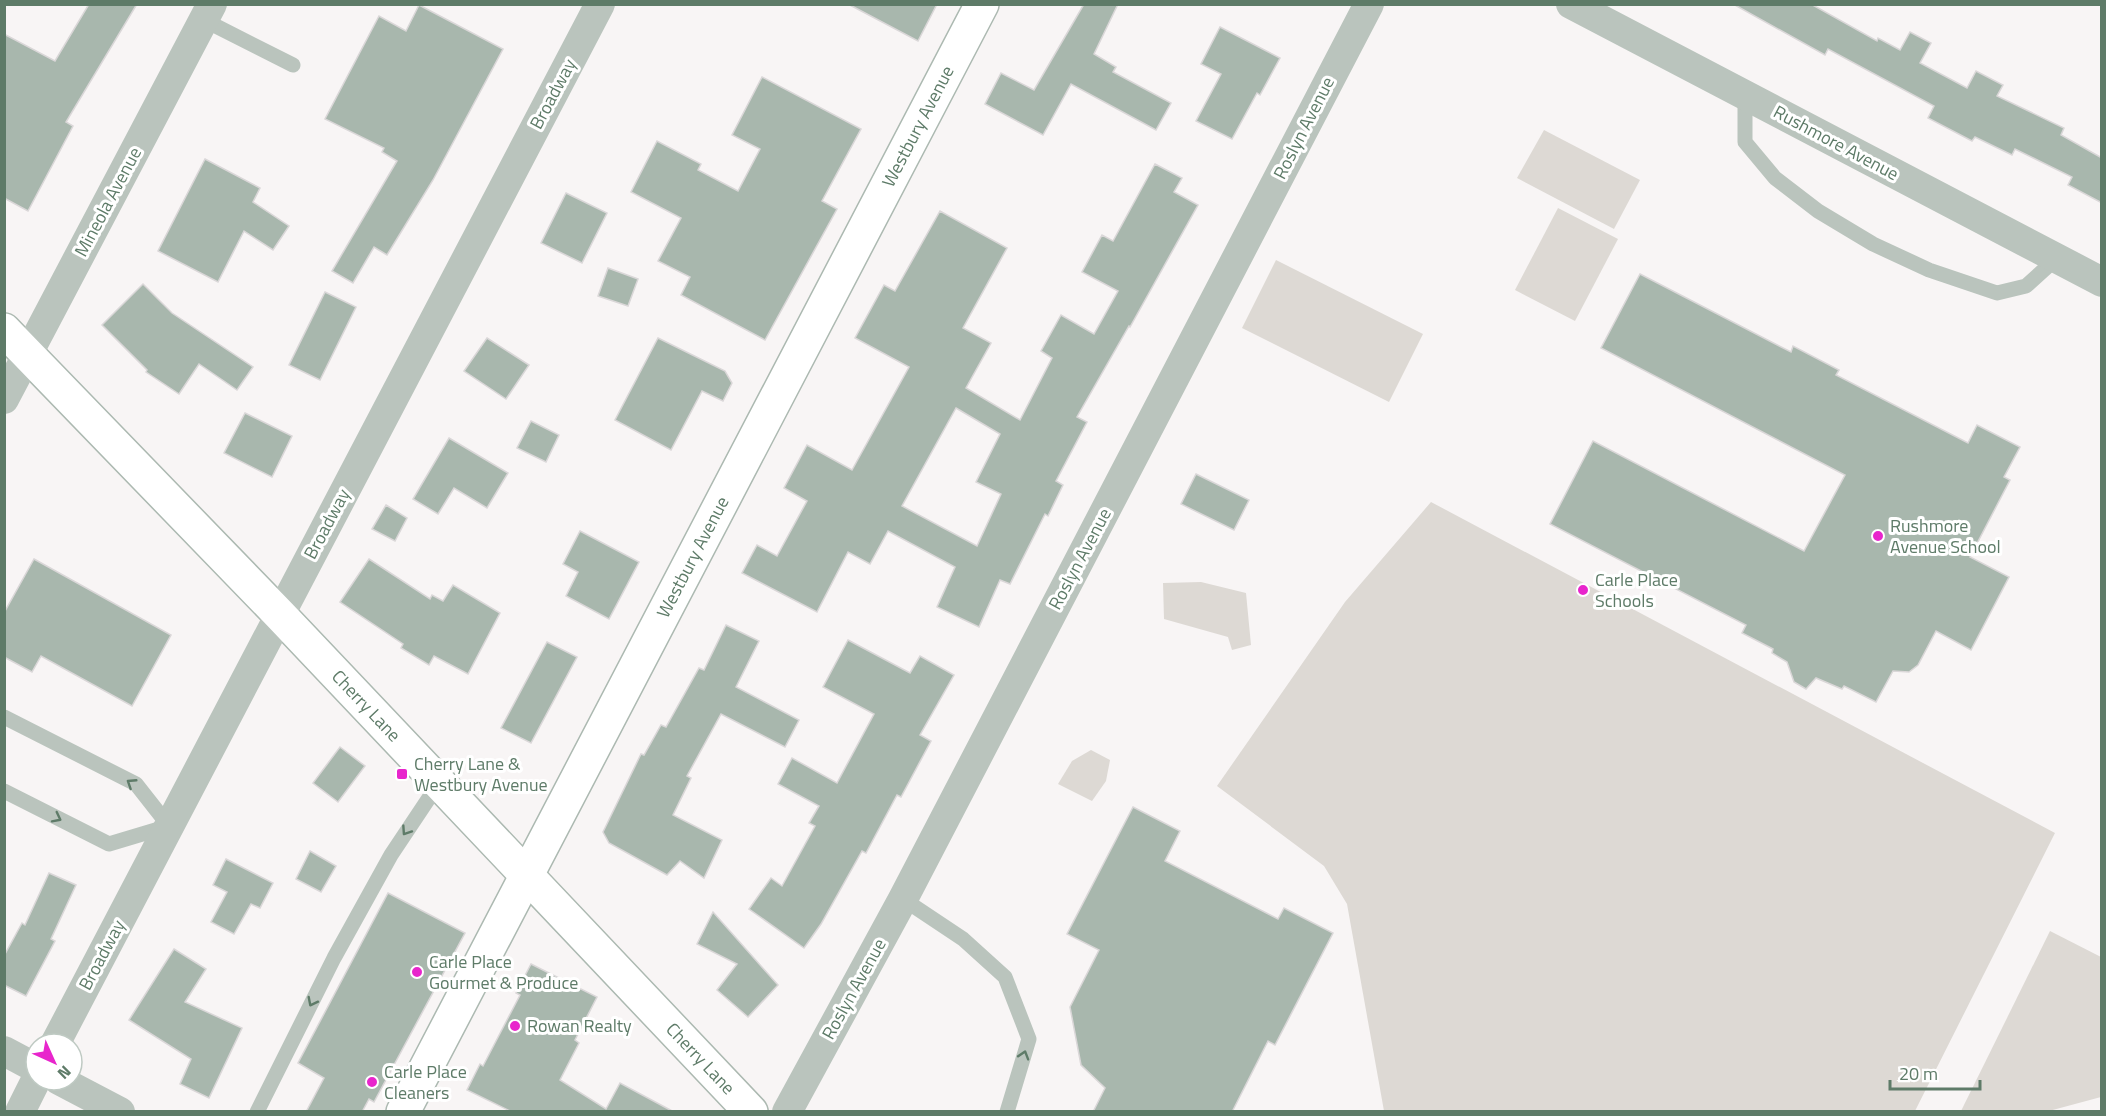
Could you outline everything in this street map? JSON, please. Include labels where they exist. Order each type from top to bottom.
[{"type":"main road","name":"Westbury Avenue","points":[[403,1112],[982,4]]},
{"type":"main road","name":"Cherry Lane","points":[[4,330],[280,615],[751,1112]]},
{"type":"street","name":"Broadway","points":[[61,1032],[600,4]]},
{"type":"street","name":"Roslyn Avenue","points":[[788,1112],[903,899],[1369,4]]},
{"type":"street","name":"Rushmore Avenue","points":[[1589,9],[1745,95],[2102,282]]},
{"type":"street","name":"Mineola Avenue","points":[[4,399],[208,12]]},
{"type":"street","points":[[4,1051],[24,1062]]},
{"type":"street","points":[[20,1112],[30,1092]]},
{"type":"street","points":[[82,1092],[120,1112]]},
{"type":"lane","points":[[208,12],[292,65]]},
{"type":"lane","points":[[1745,95],[1745,142],[1775,178],[1818,211],[1873,244],[1929,270],[1997,293],[2026,286],[2057,258]]},
{"type":"lane","points":[[4,717],[136,784],[169,826],[109,844],[4,791]]},
{"type":"lane","points":[[257,1112],[334,958],[391,855],[439,783]]},
{"type":"lane","points":[[903,899],[963,939],[1005,977],[1029,1039],[1007,1112]]},
{"type":"shaded area","points":[[1544,130],[1640,180],[1614,229],[1517,178]]},
{"type":"shaded area","points":[[1558,208],[1618,239],[1575,321],[1515,290]]},
{"type":"shaded area","points":[[1276,260],[1423,334],[1389,402],[1242,328]]},
{"type":"shaded area","points":[[1431,502],[2055,833],[1915,1111],[1384,1111],[1347,904],[1324,866],[1217,786],[1345,602]]},
{"type":"shaded area","points":[[1201,582],[1246,593],[1251,645],[1232,650],[1228,637],[1164,619],[1163,583]]},
{"type":"shaded area","points":[[1091,750],[1110,760],[1106,781],[1092,801],[1058,784],[1072,761]]},
{"type":"shaded area","points":[[2050,931],[2101,957],[2101,1097],[2049,1111],[1961,1111]]},
{"type":"building","points":[[89,4],[137,4],[66,122],[73,126],[28,211],[4,198],[4,34],[55,61]]},
{"type":"building","points":[[848,4],[937,4],[918,41]]},
{"type":"building","points":[[1084,4],[1118,4],[1094,54],[1116,67],[1113,72],[1171,103],[1156,130],[1071,84],[1043,135],[985,104],[1001,73],[1034,90]]},
{"type":"building","points":[[1733,4],[1811,4],[1877,41],[1878,38],[1900,50],[1910,32],[1931,43],[1920,63],[1967,88],[1976,71],[2003,85],[1997,96],[2064,128],[2061,135],[2102,158],[2102,203],[2068,185],[2072,177],[2015,149],[2012,155],[1975,137],[1972,141],[1928,118],[1934,106],[1828,49],[1825,55]]},
{"type":"building","points":[[419,5],[503,49],[433,180],[387,255],[374,247],[353,283],[332,271],[397,161],[382,152],[384,148],[325,119],[379,16],[406,31]]},
{"type":"building","points":[[1220,27],[1280,58],[1260,95],[1257,93],[1232,139],[1196,121],[1221,74],[1201,64]]},
{"type":"building","points":[[762,77],[861,129],[822,201],[837,209],[765,340],[681,295],[690,277],[658,261],[681,218],[631,192],[657,141],[701,164],[698,170],[738,191],[760,149],[732,135]]},
{"type":"building","points":[[205,159],[260,188],[253,202],[289,226],[273,250],[244,231],[218,282],[158,251]]},
{"type":"building","points":[[1155,164],[1182,178],[1174,192],[1198,205],[1077,417],[1087,422],[1056,481],[1063,485],[1048,516],[1045,514],[1010,584],[1000,580],[979,627],[937,607],[955,567],[888,531],[870,564],[848,552],[817,612],[742,573],[757,545],[777,556],[807,501],[784,488],[807,445],[852,470],[909,367],[855,338],[884,285],[895,291],[940,211],[1007,248],[963,328],[991,343],[966,388],[1020,420],[1052,358],[1041,351],[1061,315],[1094,334],[1118,291],[1082,272],[1102,235],[1113,241]],"holes":[[[956,408],[1000,434],[976,482],[1001,494],[977,546],[902,506]]]},
{"type":"building","points":[[566,193],[607,213],[582,263],[541,243]]},
{"type":"building","points":[[608,268],[638,279],[628,306],[598,296]]},
{"type":"building","points":[[1640,274],[1791,352],[1793,346],[1839,370],[1836,375],[1968,443],[1977,425],[2020,447],[2004,477],[2010,480],[1970,557],[2009,577],[1971,650],[1936,631],[1918,665],[1909,672],[1893,671],[1876,702],[1844,686],[1842,689],[1816,678],[1806,689],[1794,682],[1787,662],[1772,653],[1773,649],[1742,633],[1746,625],[1550,524],[1593,441],[1804,551],[1845,475],[1601,348]]},
{"type":"building","points":[[143,284],[172,313],[253,367],[237,390],[199,364],[179,394],[146,372],[147,370],[102,325]]},
{"type":"building","points":[[325,292],[356,307],[320,380],[289,365]]},
{"type":"building","points":[[487,338],[529,365],[506,399],[464,371]]},
{"type":"building","points":[[658,338],[725,371],[732,383],[723,401],[702,391],[671,450],[615,420]]},
{"type":"building","points":[[245,413],[292,436],[272,477],[224,453]]},
{"type":"building","points":[[531,421],[559,435],[546,462],[517,448]]},
{"type":"building","points":[[449,438],[508,473],[487,508],[454,488],[438,514],[413,499]]},
{"type":"building","points":[[1196,474],[1249,500],[1234,530],[1181,504]]},
{"type":"building","points":[[386,505],[407,518],[395,541],[372,529]]},
{"type":"building","points":[[580,531],[639,562],[609,619],[566,596],[578,572],[563,564]]},
{"type":"building","points":[[34,559],[171,635],[132,706],[41,656],[32,672],[4,657],[4,613]]},
{"type":"building","points":[[369,559],[430,599],[432,595],[443,601],[453,585],[500,613],[468,674],[434,656],[429,665],[401,648],[403,644],[340,602]]},
{"type":"building","points":[[726,625],[759,641],[736,687],[799,720],[785,747],[721,714],[687,776],[691,778],[673,815],[722,840],[704,878],[680,861],[667,875],[609,843],[603,832],[641,754],[644,755],[661,725],[666,727],[699,668],[704,670]]},
{"type":"building","points":[[848,640],[910,673],[920,656],[954,675],[920,735],[931,741],[901,797],[897,795],[866,853],[862,851],[821,924],[804,948],[749,909],[771,878],[782,886],[815,826],[809,823],[819,806],[778,784],[792,758],[837,783],[874,714],[823,687]]},
{"type":"building","points":[[547,642],[577,657],[531,743],[501,728]]},
{"type":"building","points":[[340,747],[365,766],[338,802],[313,783]]},
{"type":"building","points":[[1133,807],[1180,831],[1165,861],[1278,919],[1284,908],[1333,933],[1275,1045],[1268,1041],[1232,1112],[1093,1112],[1105,1088],[1081,1065],[1070,1007],[1099,950],[1067,934]]},
{"type":"building","points":[[310,851],[336,866],[321,892],[296,879]]},
{"type":"building","points":[[226,859],[273,883],[260,908],[251,904],[234,934],[211,922],[227,892],[213,885]]},
{"type":"building","points":[[49,873],[76,885],[51,939],[55,941],[26,996],[4,985],[4,956],[22,923],[25,925]]},
{"type":"building","points":[[388,893],[465,933],[374,1102],[369,1099],[362,1112],[306,1112],[324,1078],[298,1063]]},
{"type":"building","points":[[713,912],[778,985],[748,1017],[717,990],[737,964],[697,944]]},
{"type":"building","points":[[174,949],[206,969],[185,1002],[242,1028],[209,1098],[180,1084],[191,1059],[129,1020]]},
{"type":"building","points":[[531,964],[597,997],[575,1040],[579,1043],[560,1080],[606,1109],[620,1083],[674,1112],[512,1112],[467,1090],[480,1064],[483,1066],[520,995],[516,993]]},
{"type":"place","name":"Rushmore Avenue School","points":[[1878,536]]},
{"type":"place","name":"Carle Place Schools","points":[[1583,590]]},
{"type":"place","name":"Cherry Lane & Westbury Avenue","points":[[402,774]]},
{"type":"place","name":"Carle Place Gourmet & Produce","points":[[417,972]]},
{"type":"place","name":"Rowan Realty","points":[[515,1026]]},
{"type":"place","name":"Carle Place Cleaners","points":[[372,1082]]}]
